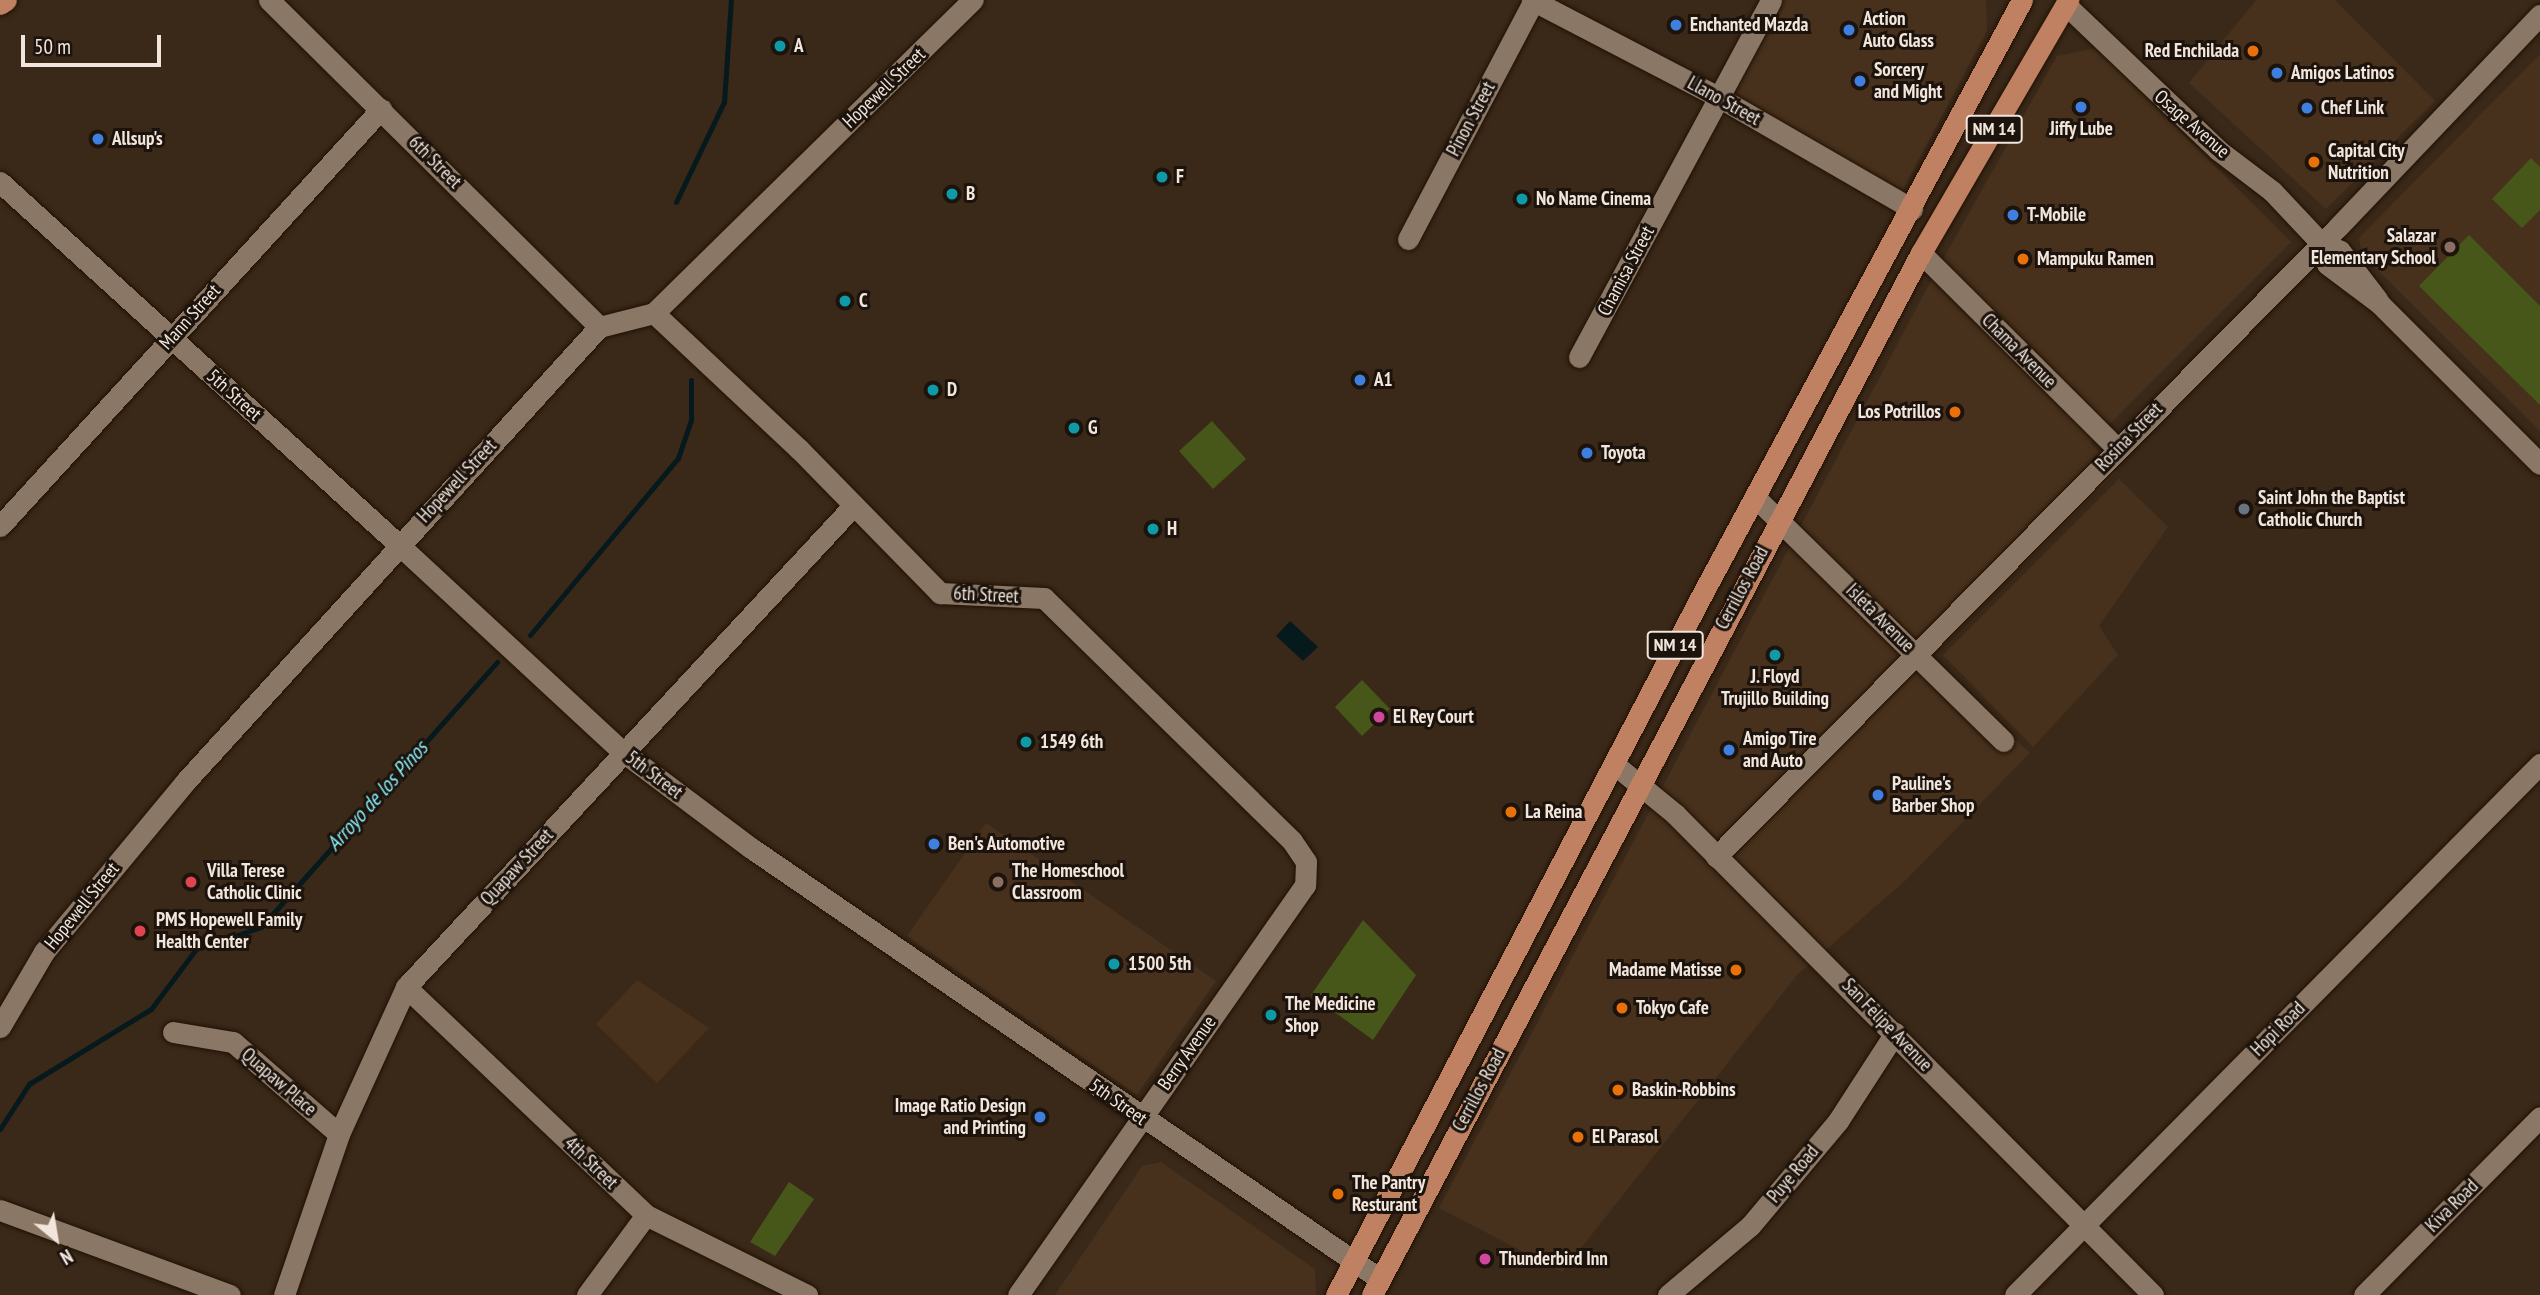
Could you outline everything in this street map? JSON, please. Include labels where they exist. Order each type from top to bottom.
[{"type":"main road","points":[[0,4],[6,0]]},
{"type":"main road","name":"Cerrillos Road","points":[[1336,1295],[1755,497],[2022,0]]},
{"type":"main road","name":"Cerrillos Road","points":[[1376,1287],[1779,518],[2062,1]]},
{"type":"street","name":"6th Street","points":[[269,0],[381,108],[599,327]]},
{"type":"street","name":"Hopewell Street","points":[[654,313],[973,0]]},
{"type":"street","name":"Llano Street","points":[[1533,0],[1720,98],[1912,209]]},
{"type":"street","name":"Pinon Street","points":[[1408,239],[1533,0]]},
{"type":"street","name":"Chamisa Street","points":[[1579,357],[1771,0]]},
{"type":"street","name":"Osage Avenue","points":[[2062,1],[2208,141],[2272,191],[2320,242],[2327,264],[2349,285],[2380,304],[2540,464]]},
{"type":"street","name":"Rosina Street","points":[[1716,857],[2540,15]]},
{"type":"street","name":"Mann Street","points":[[0,526],[381,108]]},
{"type":"street","name":"5th Street","points":[[0,182],[623,752],[751,848],[1141,1119],[1352,1261],[1376,1287]]},
{"type":"street","name":"Chama Avenue","points":[[1922,253],[2118,449]]},
{"type":"street","name":"6th Street","points":[[654,313],[854,505],[940,593],[1044,598],[1292,841]]},
{"type":"street","points":[[599,327],[654,313]]},
{"type":"street","name":"Hopewell Street","points":[[0,1027],[66,923],[185,782],[398,544],[599,327]]},
{"type":"street","name":"Isleta Avenue","points":[[1755,497],[2003,741]]},
{"type":"street","name":"Quapaw Street","points":[[284,1295],[339,1134],[406,987],[854,505]]},
{"type":"street","name":"San Felipe Avenue","points":[[1614,764],[1640,782],[1895,1033],[2153,1295]]},
{"type":"street","name":"Hopi Road","points":[[2015,1295],[2540,764]]},
{"type":"street","name":"Berry Avenue","points":[[1018,1295],[1305,885],[1306,862],[1292,841]]},
{"type":"street","name":"4th Street","points":[[406,987],[646,1215],[807,1295]]},
{"type":"street","name":"Quapaw Place","points":[[173,1032],[233,1042],[339,1134]]},
{"type":"street","name":"Puye Road","points":[[1668,1295],[1750,1226],[1838,1121],[1895,1033]]},
{"type":"street","name":"Kiva Road","points":[[2364,1295],[2540,1117]]},
{"type":"street","points":[[0,1210],[230,1295]]},
{"type":"street","points":[[587,1295],[646,1215]]},
{"type":"shaded area","points":[[1781,0],[1986,0],[1987,31],[1901,193],[1730,95]]},
{"type":"shaded area","points":[[2256,0],[2335,0],[2435,101],[2326,209],[2189,83]]},
{"type":"shaded area","points":[[2096,48],[2291,242],[2091,443],[2117,472],[1929,659],[2030,753],[1906,880],[1798,974],[1562,1272],[1439,1208],[1925,292],[2057,56]]},
{"type":"shaded area","name":"Salazar Elementary School","points":[[2540,54],[2540,431],[2362,255],[2359,238]]},
{"type":"shaded area","points":[[2119,479],[2168,527],[2099,626],[2118,655],[2033,747],[1943,655]]},
{"type":"shaded area","points":[[1290,621],[1318,647],[1303,661],[1276,636]]},
{"type":"shaded area","points":[[986,823],[1216,981],[1137,1095],[907,936]]},
{"type":"shaded area","points":[[637,980],[709,1028],[657,1083],[596,1024]]},
{"type":"shaded area","points":[[1161,1162],[1315,1269],[1316,1295],[1055,1295],[1142,1166]]},
{"type":"green space","points":[[2531,158],[2540,167],[2540,210],[2522,228],[2492,199]]},
{"type":"green space","points":[[2469,235],[2540,306],[2540,405],[2419,286]]},
{"type":"green space","points":[[1212,421],[1246,459],[1213,489],[1179,451]]},
{"type":"green space","points":[[1362,680],[1390,709],[1362,736],[1335,707]]},
{"type":"green space","points":[[1363,920],[1416,975],[1373,1040],[1311,995]]},
{"type":"green space","points":[[789,1182],[814,1199],[775,1256],[750,1242]]},
{"type":"waterway","name":"Arroyo de los Pinos","points":[[676,202],[724,102],[731,0]]},
{"type":"waterway","name":"Arroyo de los Pinos","points":[[530,635],[678,458],[691,420],[691,380]]},
{"type":"waterway","name":"Arroyo de los Pinos","points":[[0,1129],[29,1084],[151,1009],[196,949],[261,927],[497,662]]},
{"type":"place","name":"Enchanted Mazda","points":[[1676,25]]},
{"type":"place","name":"Action Auto Glass","points":[[1849,30]]},
{"type":"place","name":"A","points":[[780,46]]},
{"type":"place","name":"Red Enchilada","points":[[2253,51]]},
{"type":"place","name":"Amigos Latinos","points":[[2277,73]]},
{"type":"place","name":"Sorcery and Might","points":[[1860,81]]},
{"type":"place","name":"Jiffy Lube","points":[[2081,107]]},
{"type":"place","name":"Chef Link","points":[[2307,108]]},
{"type":"place","name":"Allsup's","points":[[98,139]]},
{"type":"place","name":"Capital City Nutrition","points":[[2314,162]]},
{"type":"place","name":"F","points":[[1162,177]]},
{"type":"place","name":"B","points":[[952,194]]},
{"type":"place","name":"No Name Cinema","points":[[1522,199]]},
{"type":"place","name":"T-Mobile","points":[[2013,215]]},
{"type":"place","name":"Salazar Elementary School","points":[[2450,247]]},
{"type":"place","name":"Mampuku Ramen","points":[[2023,259]]},
{"type":"place","name":"C","points":[[845,301]]},
{"type":"place","name":"A1","points":[[1360,380]]},
{"type":"place","name":"D","points":[[933,390]]},
{"type":"place","name":"Los Potrillos","points":[[1955,412]]},
{"type":"place","name":"G","points":[[1074,428]]},
{"type":"place","name":"Toyota","points":[[1587,453]]},
{"type":"place","name":"Saint John the Baptist Catholic Church","points":[[2244,509]]},
{"type":"place","name":"H","points":[[1153,529]]},
{"type":"place","name":"J. Floyd Trujillo Building","points":[[1775,655]]},
{"type":"place","name":"El Rey Court","points":[[1379,717]]},
{"type":"place","name":"1549 6th","points":[[1026,742]]},
{"type":"place","name":"Amigo Tire and Auto","points":[[1729,750]]},
{"type":"place","name":"Pauline's Barber Shop","points":[[1878,795]]},
{"type":"place","name":"La Reina","points":[[1511,812]]},
{"type":"place","name":"Ben's Automotive","points":[[934,844]]},
{"type":"place","name":"Villa Terese Catholic Clinic","points":[[191,882]]},
{"type":"place","name":"The Homeschool Classroom","points":[[998,882]]},
{"type":"place","name":"PMS Hopewell Family Health Center","points":[[140,931]]},
{"type":"place","name":"1500 5th","points":[[1114,964]]},
{"type":"place","name":"Madame Matisse","points":[[1736,970]]},
{"type":"place","name":"Tokyo Cafe","points":[[1622,1008]]},
{"type":"place","name":"The Medicine Shop","points":[[1271,1015]]},
{"type":"place","name":"Baskin-Robbins","points":[[1618,1090]]},
{"type":"place","name":"Image Ratio Design and Printing","points":[[1040,1117]]},
{"type":"place","name":"El Parasol","points":[[1578,1137]]},
{"type":"place","name":"The Pantry Resturant","points":[[1338,1194]]},
{"type":"place","name":"Thunderbird Inn","points":[[1485,1259]]}]
